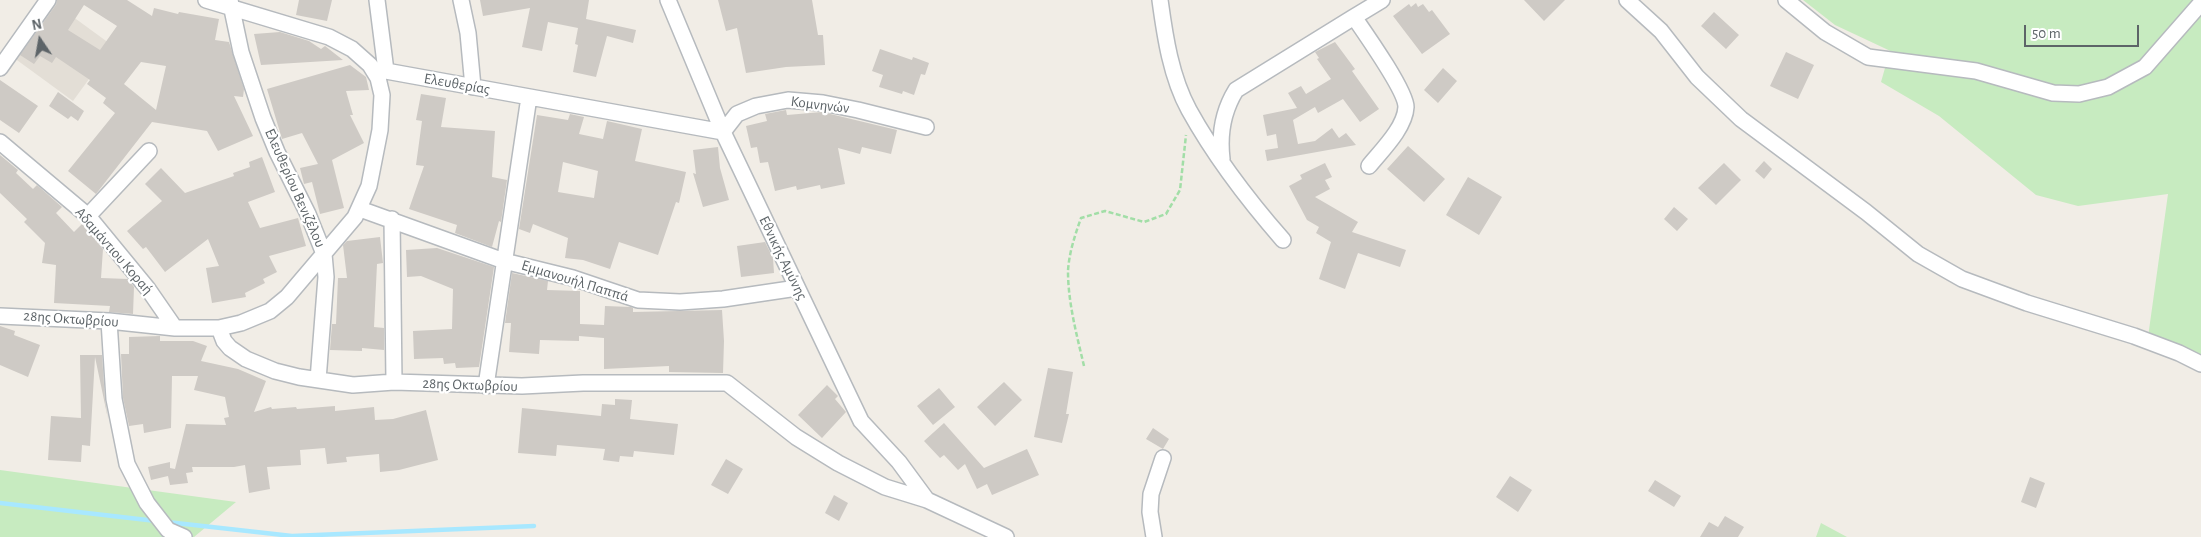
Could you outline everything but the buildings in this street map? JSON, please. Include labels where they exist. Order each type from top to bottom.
[{"type":"street","points":[[0,68],[48,0]]},
{"type":"street","points":[[206,0],[231,4],[329,37],[360,55],[380,72]]},
{"type":"street","points":[[219,328],[251,321],[270,311],[287,297],[360,209],[374,167],[380,130],[382,95],[377,0]]},
{"type":"street","points":[[461,0],[468,33],[473,87]]},
{"type":"street","name":"Εθνικής Αμύνης","points":[[668,0],[723,132],[861,421],[899,462],[927,500]]},
{"type":"street","points":[[1160,0],[1165,36],[1175,72],[1189,109],[1250,202],[1283,240]]},
{"type":"street","points":[[1222,160],[1220,139],[1228,104],[1236,90],[1382,0]]},
{"type":"street","points":[[1627,0],[1661,31],[1697,77],[1741,119],[1866,212],[1918,254],[1962,279],[2027,303],[2134,336],[2179,353],[2201,364]]},
{"type":"street","points":[[1786,0],[1825,32],[1868,57],[1976,71],[2053,93],[2079,94],[2108,88],[2145,67],[2201,3]]},
{"type":"street","name":"Ελευθερίου Βενιζέλου","points":[[231,4],[242,52],[263,118],[277,152],[308,214],[324,254],[326,276],[318,380]]},
{"type":"street","points":[[1354,17],[1397,82],[1404,96],[1406,108],[1396,133],[1369,166]]},
{"type":"street","name":"Ελευθερίας","points":[[380,72],[723,132]]},
{"type":"street","points":[[486,386],[529,97]]},
{"type":"street","name":"Κομνηνών","points":[[723,132],[736,114],[756,106],[788,100],[823,103],[926,127]]},
{"type":"street","name":"Αδαμάντιου Κοραή","points":[[0,142],[88,216],[148,289],[176,328]]},
{"type":"street","points":[[88,216],[149,151]]},
{"type":"street","name":"Εμμανουήλ Παππά","points":[[360,209],[504,261],[573,278],[638,300],[680,302],[723,299],[797,288]]},
{"type":"street","points":[[392,219],[394,382]]},
{"type":"street","name":"28ης Οκτωβρίου","points":[[1,314],[110,321],[176,328],[219,328],[224,341],[230,348],[246,359],[275,372],[353,385],[394,382],[486,386],[728,383],[796,437],[838,463],[885,488],[927,500],[1006,537]]},
{"type":"street","points":[[110,321],[114,399],[128,464],[146,503],[168,530],[184,537]]},
{"type":"street","points":[[1154,537],[1150,512],[1151,494],[1164,458]]},
{"type":"path","points":[[1084,366],[1073,318],[1068,270],[1081,218],[1105,211],[1144,222],[1166,214],[1180,190],[1189,109]]},
{"type":"shaded area","points":[[50,0],[113,46],[73,101],[10,55]]},
{"type":"green space","points":[[1803,0],[2201,0],[2201,363],[2148,337],[2168,194],[2078,206],[2036,195],[1939,116],[1881,82],[1887,61],[1899,55],[1835,25]]},
{"type":"green space","points":[[0,470],[236,502],[194,537],[0,537]]},
{"type":"green space","points":[[1821,523],[1847,537],[1816,537]]},
{"type":"waterway","points":[[0,503],[156,521]]},
{"type":"waterway","points":[[167,522],[292,536],[534,526]]}]
